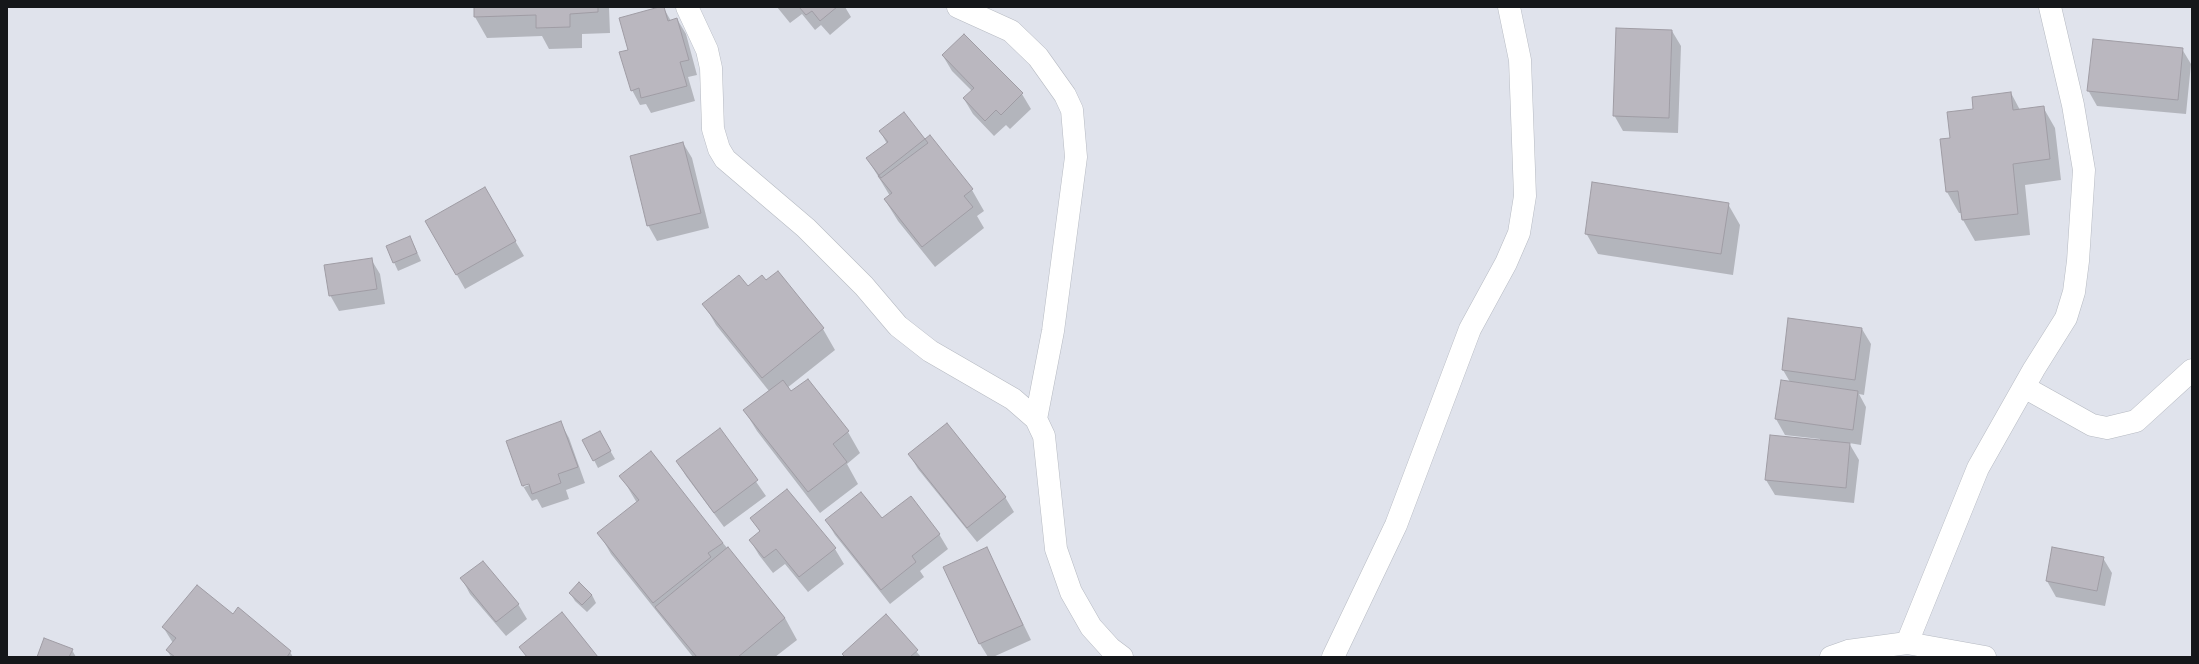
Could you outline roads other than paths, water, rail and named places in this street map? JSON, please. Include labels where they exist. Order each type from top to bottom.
[{"type":"street","points":[[687,7],[707,50],[711,68],[713,130],[719,149],[725,159],[806,228],[864,286],[898,326],[930,351],[1013,398],[1036,419],[1044,436],[1056,549],[1071,592],[1091,628],[1110,648],[1122,657]]},
{"type":"street","points":[[958,7],[1011,31],[1038,57],[1065,95],[1072,110],[1076,157],[1053,331],[1036,419]]},
{"type":"street","points":[[1333,657],[1396,525],[1470,329],[1506,263],[1519,233],[1525,196],[1520,60],[1509,7]]},
{"type":"street","points":[[1907,643],[1978,468],[2024,387],[2066,318],[2074,292],[2078,261],[2084,170],[2073,105],[2050,7]]},
{"type":"street","points":[[2024,387],[2092,425],[2107,428],[2136,421],[2192,370]]},
{"type":"street","points":[[1831,657],[1848,651],[1907,643],[1984,657]]}]
